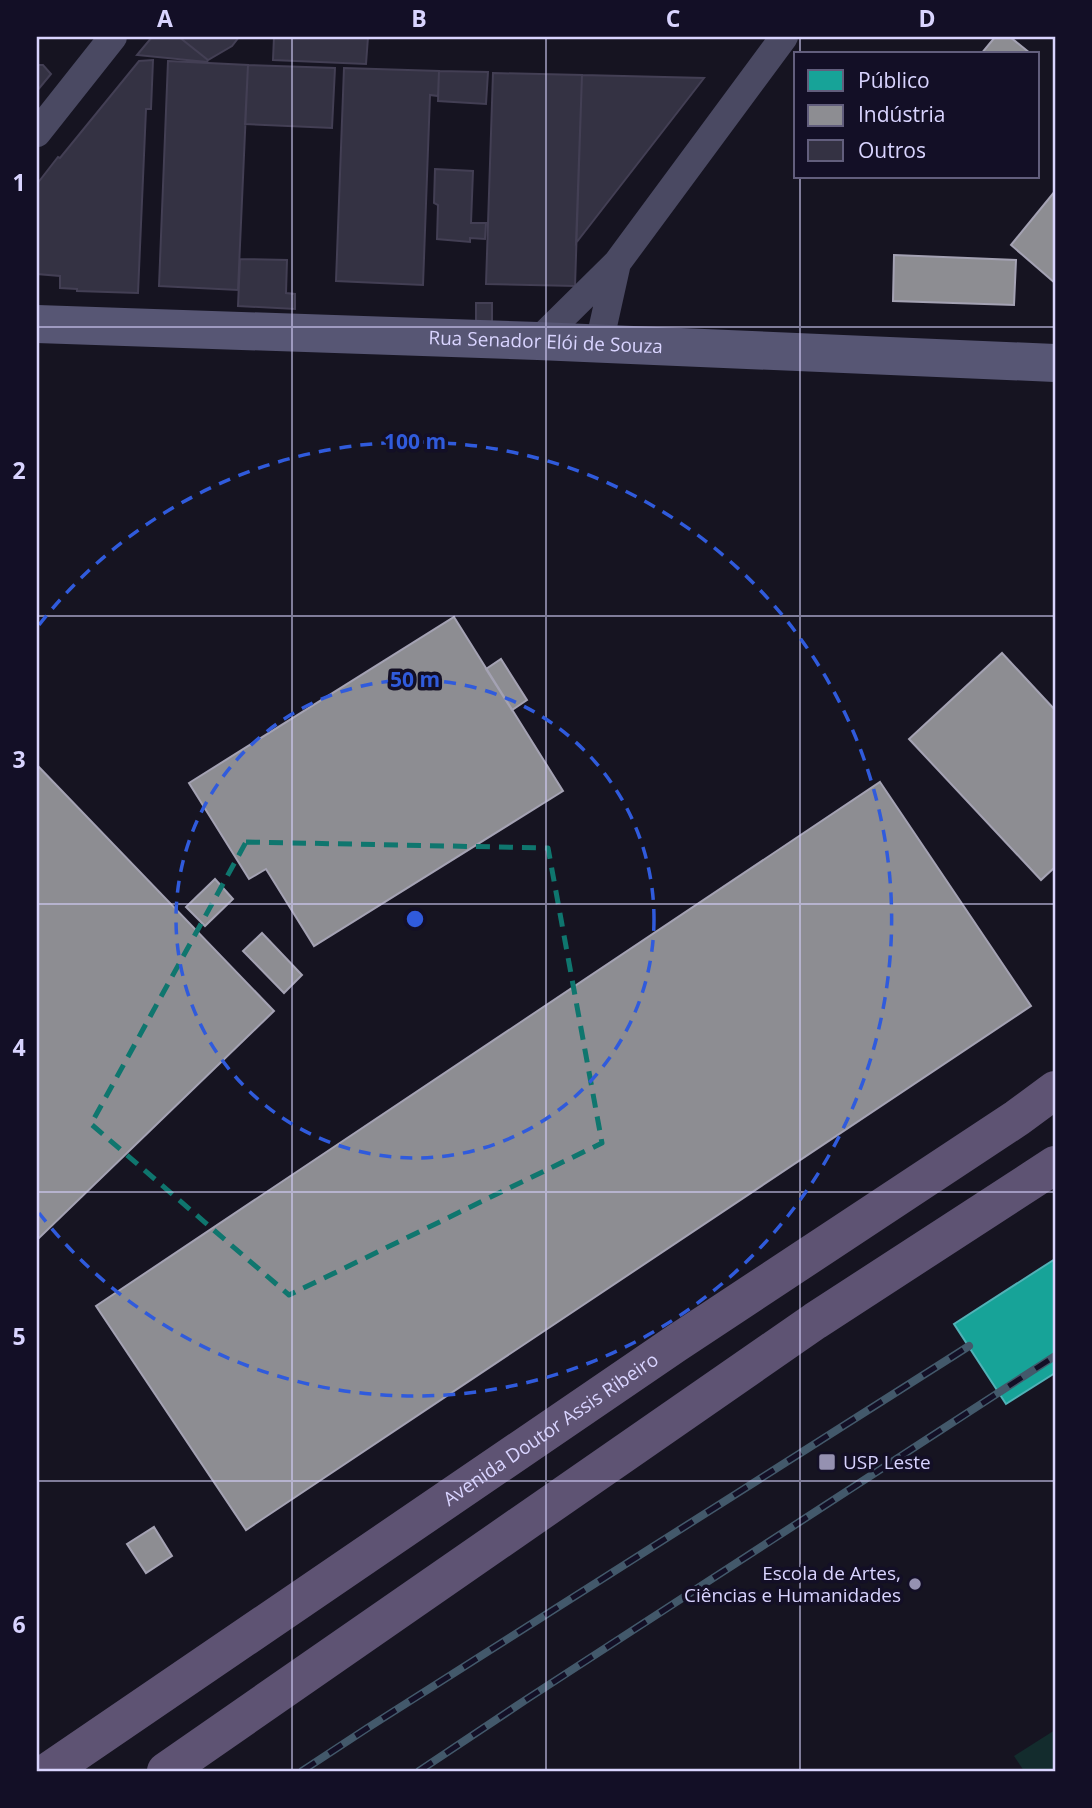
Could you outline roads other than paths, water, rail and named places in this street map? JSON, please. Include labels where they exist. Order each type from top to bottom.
[{"type":"main road","name":"Rua Senador Elói de Souza","points":[[37,324],[538,341],[1055,363]]},
{"type":"main road","name":"Avenida Doutor Assis Ribeiro","points":[[49,1771],[675,1344],[1017,1118],[1055,1090]]},
{"type":"main road","points":[[166,1771],[815,1321],[1055,1165]]},
{"type":"street","points":[[37,133],[113,37]]},
{"type":"street","points":[[538,341],[617,263],[785,37]]},
{"type":"street","points":[[599,344],[617,263]]},
{"type":"railway","points":[[302,1771],[969,1346]]},
{"type":"railway","points":[[419,1771],[1055,1356]]},
{"type":"place","name":"USP Leste","points":[[827,1462]]},
{"type":"place","name":"Escola de Artes, Ciências e Humanidades","points":[[915,1584]]}]
